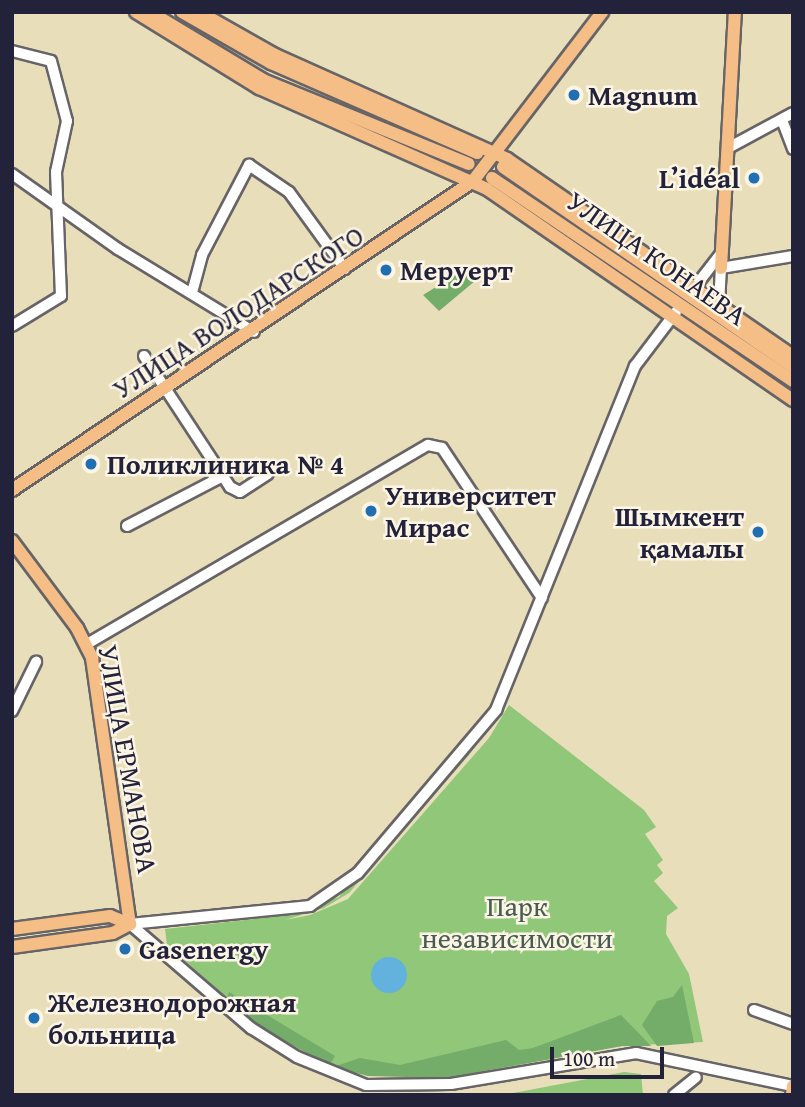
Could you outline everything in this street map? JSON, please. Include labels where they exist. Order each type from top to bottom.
[{"type":"main road","points":[[136,12],[259,88],[468,173]]},
{"type":"main road","points":[[150,12],[263,80],[468,173]]},
{"type":"main road","points":[[182,12],[271,63],[477,153]]},
{"type":"main road","points":[[199,12],[275,55],[497,153],[688,296],[719,305],[793,356]]},
{"type":"main road","name":"УЛИЦА ВОЛОДАРСКОГО","points":[[12,490],[255,332],[345,269],[468,173],[489,173],[497,153],[602,12]]},
{"type":"main road","points":[[721,268],[735,12]]},
{"type":"main road","name":"УЛИЦА КОНАЕВА","points":[[503,167],[793,367]]},
{"type":"main road","name":"УЛИЦА КОНАЕВА","points":[[468,173],[793,400]]},
{"type":"main road","name":"УЛИЦА КОНАЕВА","points":[[489,173],[688,296],[793,381]]},
{"type":"main road","name":"УЛИЦА ЕРМАНОВА","points":[[12,541],[87,644],[130,924]]},
{"type":"main road","points":[[12,929],[110,916],[130,924]]},
{"type":"main road","points":[[12,947],[114,933],[130,924]]},
{"type":"main road","points":[[792,1094],[793,1086]]},
{"type":"street","points":[[12,51],[51,61],[66,121],[55,172],[60,302],[12,326]]},
{"type":"street","points":[[729,148],[793,113]]},
{"type":"street","points":[[782,120],[793,149]]},
{"type":"street","points":[[193,289],[202,255],[249,165],[289,192],[345,269]]},
{"type":"street","points":[[12,174],[153,271],[193,289],[255,332]]},
{"type":"street","points":[[130,924],[286,912],[334,894],[496,710],[635,366],[722,252]]},
{"type":"street","points":[[719,305],[721,268],[793,256]]},
{"type":"street","points":[[144,356],[169,388],[223,476],[237,492],[268,474]]},
{"type":"street","points":[[87,644],[428,445],[442,448],[542,598]]},
{"type":"street","points":[[127,526],[223,476]]},
{"type":"street","points":[[12,711],[36,662]]},
{"type":"street","points":[[130,924],[251,1028],[297,1057],[366,1085],[451,1084],[636,1054],[793,1086]]},
{"type":"street","points":[[754,1010],[793,1024]]},
{"type":"street","points":[[674,1095],[696,1077]]},
{"type":"green space","points":[[470,266],[481,276],[439,311],[423,295]]},
{"type":"green space","name":"Парк независимости","points":[[507,702],[469,755],[349,893],[324,908],[285,920],[310,915],[348,899],[489,738],[509,705],[644,810],[656,827],[645,834],[663,860],[657,865],[663,873],[654,881],[678,908],[667,916],[666,934],[689,974],[703,1042],[622,1046],[446,1078],[350,1073],[259,1026],[167,945],[165,929],[288,915],[339,897]]},
{"type":"green space","points":[[682,985],[694,1043],[657,1046],[642,1025],[657,1001],[673,997]]},
{"type":"green space","points":[[229,992],[335,1056],[329,1066],[259,1026],[227,998]]},
{"type":"green space","points":[[621,1015],[651,1046],[622,1046],[446,1078],[368,1076],[333,1067],[360,1058],[400,1065],[506,1040],[519,1050],[533,1048]]},
{"type":"green space","points":[[624,1072],[641,1074],[643,1095],[503,1095]]},
{"type":"water","points":[[389,957],[402,962],[407,975],[402,988],[389,993],[376,988],[371,975],[376,962]]},
{"type":"place","name":"Magnum","points":[[574,95]]},
{"type":"place","name":"L’idéal","points":[[754,178]]},
{"type":"place","name":"Меруерт","points":[[386,270]]},
{"type":"place","name":"Поликлиника № 4","points":[[91,464]]},
{"type":"place","name":"Университет Мирас","points":[[371,511]]},
{"type":"place","name":"Шымкент қамалы","points":[[758,532]]},
{"type":"place","name":"Gasenergy","points":[[125,949]]},
{"type":"place","name":"Железнодорожная больница","points":[[34,1018]]}]
